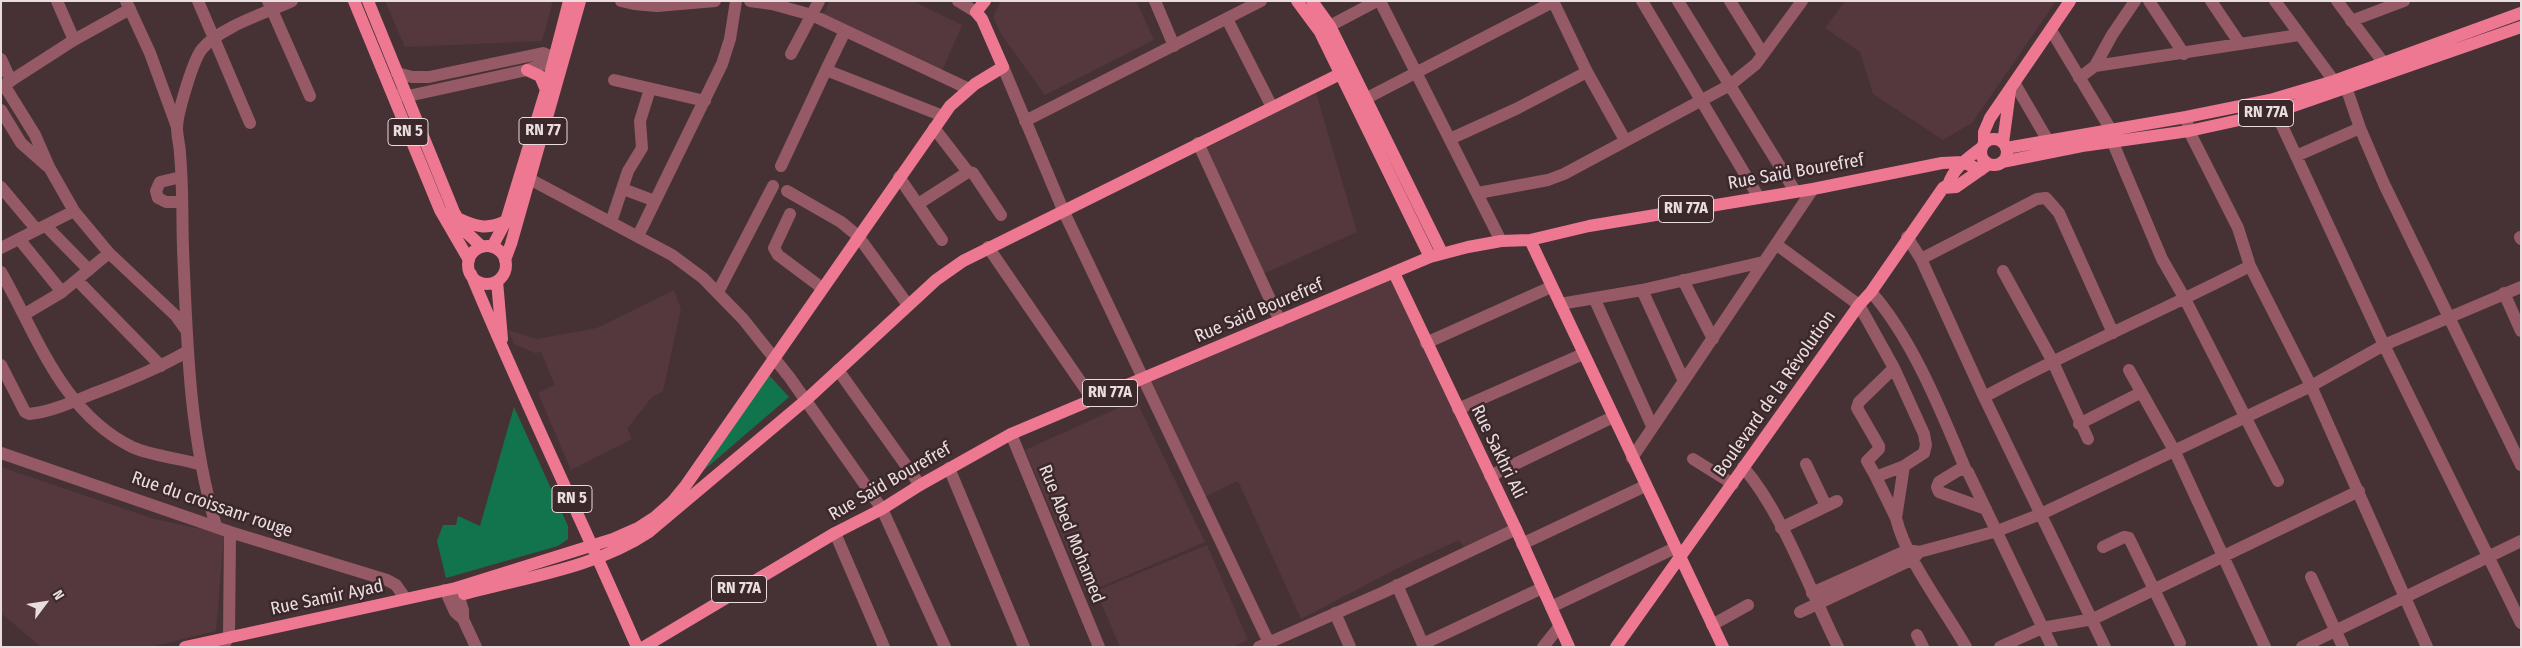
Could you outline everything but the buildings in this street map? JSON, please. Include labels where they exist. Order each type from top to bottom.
[{"type":"main road","name":"RN 5","points":[[354,1],[392,93],[456,217],[466,232],[487,246]]},
{"type":"main road","name":"RN 5","points":[[368,1],[408,96],[440,210],[469,260]]},
{"type":"main road","name":"RN 77","points":[[487,246],[506,221],[525,176],[558,60],[569,1]]},
{"type":"main road","name":"RN 77","points":[[505,260],[546,90],[558,60],[568,45],[580,1]]},
{"type":"main road","points":[[985,1],[976,12],[984,24],[1002,67]]},
{"type":"main road","points":[[1296,1],[1325,29],[1340,74],[1436,255]]},
{"type":"main road","points":[[1312,1],[1325,29],[1365,98],[1436,255]]},
{"type":"main road","points":[[1981,170],[1982,146],[1987,122],[2070,1]]},
{"type":"main road","points":[[2112,136],[2186,117],[2270,100],[2334,80],[2387,67],[2521,13]]},
{"type":"main road","name":"RN 77A","points":[[2002,162],[2049,145],[2112,136],[2189,131],[2276,112],[2346,87],[2387,67],[2521,27]]},
{"type":"main road","name":"Rue Samir Ayad","points":[[511,576],[638,528],[672,502],[705,461],[773,358],[943,116],[969,89],[1002,67]]},
{"type":"main road","points":[[527,70],[540,76],[546,90]]},
{"type":"main road","name":"Rue Samir Ayad","points":[[185,647],[226,641],[431,592],[452,592],[511,576],[599,559],[635,542],[806,400],[936,280],[988,247],[1340,74]]},
{"type":"main road","points":[[1942,188],[1956,187],[1981,170],[2002,162],[2006,155],[2005,145],[2012,87]]},
{"type":"main road","points":[[1981,170],[1962,162],[1993,139],[2005,145],[2049,145]]},
{"type":"main road","name":"Rue Saïd Bourefref","points":[[644,647],[835,533],[882,509],[948,468],[1011,434],[1436,255],[1501,242],[1530,240],[1589,226],[1813,188],[1942,163],[1962,162]]},
{"type":"main road","name":"Boulevard de la Révolution","points":[[1616,647],[1678,552],[1733,484],[1743,467],[1858,305],[1871,292],[1907,236],[1942,188],[1948,185],[1962,162]]},
{"type":"main road","points":[[456,217],[479,228],[495,226],[506,221]]},
{"type":"main road","points":[[1530,240],[1723,647]]},
{"type":"main road","points":[[487,246],[500,251],[505,260],[504,274],[497,281],[483,283],[471,274],[469,260],[474,252],[487,246]]},
{"type":"main road","name":"Rue Sakhri Ali","points":[[1394,273],[1516,529],[1569,647]]},
{"type":"main road","name":"RN 5","points":[[471,274],[503,352],[593,544],[637,647]]},
{"type":"main road","name":"RN 5","points":[[497,281],[503,352]]},
{"type":"street","points":[[57,1],[74,40]]},
{"type":"street","points":[[198,1],[250,123]]},
{"type":"street","points":[[177,127],[194,65],[202,50],[214,38],[270,6],[292,1]]},
{"type":"street","points":[[630,2],[657,6],[715,1]]},
{"type":"street","points":[[638,236],[705,101],[728,47],[736,1]]},
{"type":"street","points":[[750,1],[772,4],[812,15],[969,89]]},
{"type":"street","points":[[791,54],[819,1]]},
{"type":"street","points":[[958,1],[976,12]]},
{"type":"street","points":[[1155,1],[1174,46]]},
{"type":"street","points":[[1025,121],[1261,1]]},
{"type":"street","points":[[1325,29],[1378,1],[1478,193],[1501,242]]},
{"type":"street","points":[[1642,1],[1758,196]]},
{"type":"street","points":[[1678,1],[1795,191]]},
{"type":"street","points":[[1730,1],[1763,54]]},
{"type":"street","points":[[1478,193],[1548,180],[1577,168],[1626,140],[1702,102],[1750,70],[1802,1]]},
{"type":"street","points":[[2079,78],[2095,66],[2112,35],[2135,1]]},
{"type":"street","points":[[2149,1],[2184,54]]},
{"type":"street","points":[[2211,1],[2240,44]]},
{"type":"street","points":[[2275,1],[2334,80],[2346,87],[2360,128],[2384,184],[2521,465]]},
{"type":"street","points":[[2337,1],[2387,67]]},
{"type":"street","points":[[2352,21],[2404,1]]},
{"type":"street","points":[[1365,98],[1553,2],[1587,72],[1626,140]]},
{"type":"street","points":[[6,85],[128,5],[150,53],[177,127],[181,177],[186,330],[199,464],[216,526]]},
{"type":"street","points":[[270,6],[310,96]]},
{"type":"street","points":[[1227,19],[1272,107]]},
{"type":"street","points":[[2051,30],[2112,136],[2162,259],[2186,299],[2244,418],[2278,481]]},
{"type":"street","points":[[781,166],[845,31]]},
{"type":"street","points":[[2095,66],[2184,54],[2299,35]]},
{"type":"street","points":[[397,73],[412,77],[429,77],[543,53],[558,60]]},
{"type":"street","points":[[1,59],[6,85],[74,211],[109,253],[176,316],[186,330]]},
{"type":"street","points":[[392,93],[408,96],[527,70],[558,60]]},
{"type":"street","points":[[1002,67],[1063,210],[1266,645],[1397,586],[1516,529]]},
{"type":"street","points":[[826,70],[943,116]]},
{"type":"street","points":[[1450,139],[1516,109],[1587,72]]},
{"type":"street","points":[[614,80],[705,101]]},
{"type":"street","points":[[2012,87],[2049,145]]},
{"type":"street","points":[[611,222],[628,170],[642,148],[640,120],[650,89]]},
{"type":"street","points":[[2270,100],[2384,346],[2521,623]]},
{"type":"street","points":[[1,110],[21,143],[49,167]]},
{"type":"street","points":[[2186,117],[2189,131],[2238,228],[2250,266],[2311,386],[2359,491],[2403,597],[2427,647]]},
{"type":"street","points":[[934,128],[968,172],[972,173],[1001,214]]},
{"type":"street","points":[[2296,156],[2360,128]]},
{"type":"street","points":[[1198,144],[1280,321]]},
{"type":"street","points":[[918,204],[968,172]]},
{"type":"street","points":[[525,176],[672,255],[718,292],[806,400],[882,509],[946,647]]},
{"type":"street","points":[[181,177],[160,182],[156,191],[158,198],[166,202],[181,202]]},
{"type":"street","points":[[899,177],[942,240]]},
{"type":"street","points":[[718,292],[773,186]]},
{"type":"street","points":[[1,187],[41,228],[89,270]]},
{"type":"street","points":[[1632,458],[1763,262],[1777,245],[1813,188]]},
{"type":"street","points":[[623,189],[655,201]]},
{"type":"street","points":[[787,191],[841,222],[858,236],[908,305]]},
{"type":"street","points":[[1922,258],[2037,198],[2046,198],[2059,213],[2113,333]]},
{"type":"street","points":[[1,248],[74,211]]},
{"type":"street","points":[[790,214],[774,248],[778,255],[822,288]]},
{"type":"street","points":[[1907,236],[1922,258],[1984,397],[2105,647]]},
{"type":"street","points":[[19,239],[62,292]]},
{"type":"street","points":[[1777,245],[1858,305],[1894,368],[1924,434],[1926,445],[1924,453],[1904,466],[1878,476],[1874,475]]},
{"type":"street","points":[[988,247],[1093,400]]},
{"type":"street","points":[[25,314],[62,292],[109,253]]},
{"type":"street","points":[[1560,304],[1595,300],[1763,262]]},
{"type":"street","points":[[1984,397],[2052,360],[2186,299],[2250,266]]},
{"type":"street","points":[[2003,271],[2052,360],[2079,424],[2088,439]]},
{"type":"street","points":[[1,272],[25,314],[50,367],[74,401],[99,426],[133,447],[199,464]]},
{"type":"street","points":[[77,280],[161,366]]},
{"type":"street","points":[[1683,280],[1713,339]]},
{"type":"street","points":[[1426,343],[1551,287]]},
{"type":"street","points":[[1800,612],[1814,599],[1913,554],[1997,530],[2041,514],[2311,386],[2384,346],[2521,287]]},
{"type":"street","points":[[1642,290],[1683,380]]},
{"type":"street","points":[[1871,292],[1887,310],[1900,332],[1946,422],[1965,468],[1997,530],[2052,647]]},
{"type":"street","points":[[2504,293],[2521,331]]},
{"type":"street","points":[[1595,300],[1652,426]]},
{"type":"street","points":[[1,365],[25,412],[33,414],[74,401],[161,366],[188,351]]},
{"type":"street","points":[[1458,409],[1583,354]]},
{"type":"street","points":[[1894,368],[1859,402],[1857,408],[1879,446],[1879,449],[1867,461],[1913,554],[1966,647]]},
{"type":"street","points":[[838,370],[920,485]]},
{"type":"street","points":[[2129,370],[2140,393],[2175,452],[2265,647]]},
{"type":"street","points":[[2079,424],[2140,393]]},
{"type":"street","points":[[1490,476],[1613,417]]},
{"type":"street","name":"Rue Abed Mohamed","points":[[1011,434],[1099,647]]},
{"type":"street","name":"Rue du croissanr rouge","points":[[1,453],[230,532],[387,580],[396,585],[406,598]]},
{"type":"street","points":[[1693,459],[1733,484]]},
{"type":"street","points":[[1781,528],[1831,503],[1806,464]]},
{"type":"street","points":[[1896,518],[1904,466]]},
{"type":"street","points":[[1743,467],[1759,485],[1838,647]]},
{"type":"street","points":[[948,468],[1024,647]]},
{"type":"street","points":[[1965,468],[1940,482],[1937,487],[1939,492],[1986,509]]},
{"type":"street","points":[[1522,544],[1645,486]]},
{"type":"street","points":[[199,520],[205,488]]},
{"type":"street","points":[[2000,647],[2042,628],[2093,619],[2359,491]]},
{"type":"street","points":[[226,641],[230,532]]},
{"type":"street","points":[[835,533],[884,647]]},
{"type":"street","points":[[2103,547],[2124,537],[2129,538],[2180,643]]},
{"type":"street","points":[[2302,647],[2521,541]]},
{"type":"street","points":[[1551,607],[1678,552]]},
{"type":"street","points":[[2311,577],[2343,647]]},
{"type":"street","points":[[1397,586],[1424,646],[1542,588]]},
{"type":"street","points":[[452,592],[455,612],[463,619],[476,647]]},
{"type":"street","points":[[1712,625],[1748,605]]},
{"type":"street","points":[[1335,613],[1350,647]]},
{"type":"street","points":[[1543,647],[1559,627]]},
{"type":"street","points":[[1917,635],[1923,647]]},
{"type":"shaded area","points":[[385,1],[553,1],[542,41],[405,47]]},
{"type":"shaded area","points":[[830,1],[913,1],[962,25],[941,73],[822,17]]},
{"type":"shaded area","points":[[1001,1],[1136,1],[1154,40],[1045,95],[1001,34],[993,17]]},
{"type":"shaded area","points":[[1845,1],[2056,1],[1972,123],[1943,140],[1873,94],[1860,52],[1825,28]]},
{"type":"shaded area","points":[[1316,93],[1357,232],[1263,274],[1203,147]]},
{"type":"shaded area","points":[[1390,279],[1509,525],[1464,547],[1459,540],[1396,569],[1301,619],[1238,481],[1204,497],[1150,379]]},
{"type":"shaded area","points":[[674,290],[681,309],[663,391],[652,397],[627,429],[632,439],[571,470],[538,393],[555,385],[541,352],[535,353],[514,344],[508,330],[537,339],[597,328]]},
{"type":"shaded area","points":[[1136,400],[1205,542],[1086,593],[1025,450]]},
{"type":"shaded area","points":[[1,467],[154,519],[224,534],[216,631],[150,647],[41,647],[1,613]]},
{"type":"shaded area","points":[[1207,545],[1248,640],[1232,647],[1120,647],[1096,591]]},
{"type":"green space","points":[[768,374],[789,397],[704,470]]},
{"type":"green space","points":[[514,407],[568,526],[568,539],[558,546],[446,578],[437,541],[443,525],[456,525],[458,516],[480,526]]}]
